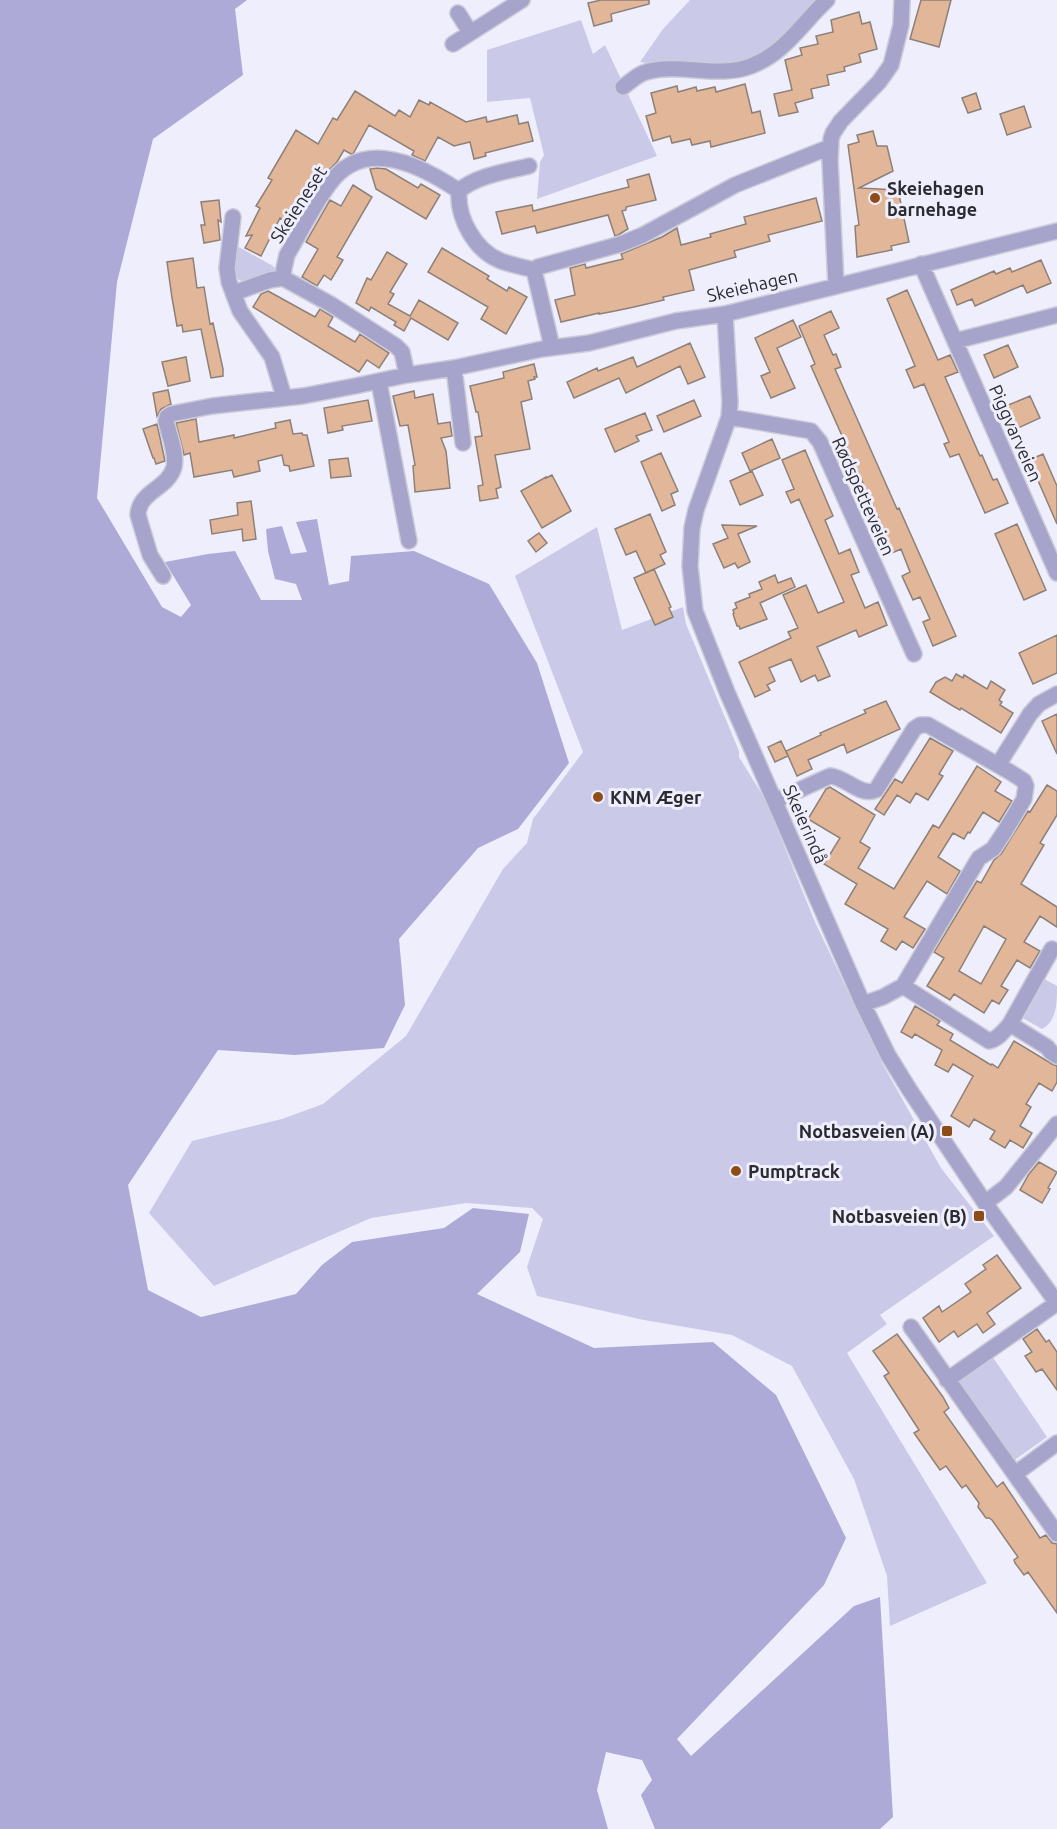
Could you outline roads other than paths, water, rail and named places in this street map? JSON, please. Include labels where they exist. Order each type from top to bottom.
[{"type":"street","points":[[453,44],[522,0]]},
{"type":"street","points":[[623,87],[644,72],[739,70],[750,67],[785,45],[827,0]]},
{"type":"street","points":[[836,285],[830,147],[833,133],[879,82],[891,65],[901,25],[902,0]]},
{"type":"street","points":[[458,13],[470,32]]},
{"type":"street","points":[[529,166],[474,181],[459,191],[467,229],[481,246],[501,261],[534,270],[621,243],[661,226],[735,185],[830,147]]},
{"type":"street","name":"Skeieneset","points":[[283,278],[287,255],[331,181],[354,163],[383,158],[407,162],[433,174],[459,191]]},
{"type":"street","points":[[233,217],[227,268],[229,282],[240,311],[272,357],[284,397]]},
{"type":"street","name":"Skeiehagen","points":[[163,576],[150,555],[138,508],[146,496],[171,475],[174,468],[166,421],[167,417],[177,412],[303,396],[552,347],[589,342],[676,321],[726,314],[1057,231]]},
{"type":"street","name":"Piggvarveien","points":[[921,264],[1057,573]]},
{"type":"street","points":[[534,270],[552,347]]},
{"type":"street","points":[[234,293],[270,280],[283,278],[332,305],[396,346],[402,352],[407,375]]},
{"type":"street","name":"Skeierindå","points":[[726,314],[729,417],[696,510],[692,528],[690,566],[695,611],[863,1004],[888,1055],[985,1203],[1057,1303]]},
{"type":"street","points":[[955,341],[1057,315]]},
{"type":"street","points":[[454,368],[463,443]]},
{"type":"street","points":[[379,382],[409,541]]},
{"type":"street","name":"Rødspetteveien","points":[[729,417],[811,431],[820,442],[914,654]]},
{"type":"street","points":[[998,765],[1030,714],[1057,694]]},
{"type":"street","points":[[775,801],[830,776],[836,776],[864,792],[876,790],[914,729],[923,724],[1024,781],[1027,792],[1024,799],[993,849],[979,858],[903,986],[883,997],[863,1004]]},
{"type":"street","points":[[903,986],[989,1041],[994,1040],[1010,1024],[1052,949]]},
{"type":"street","points":[[1010,1024],[1037,1040],[1057,1056]]},
{"type":"street","points":[[985,1203],[1012,1180],[1057,1124]]},
{"type":"street","points":[[947,1380],[1057,1303]]},
{"type":"street","points":[[911,1327],[1057,1534]]},
{"type":"street","points":[[1015,1473],[1057,1443]]},
{"type":"place","name":"Skeiehagen barnehage","points":[[875,198]]},
{"type":"place","name":"KNM Æger","points":[[598,797]]},
{"type":"place","name":"Notbasveien (A)","points":[[947,1131]]},
{"type":"place","name":"Pumptrack","points":[[736,1171]]},
{"type":"place","name":"Notbasveien (B)","points":[[979,1216]]}]
